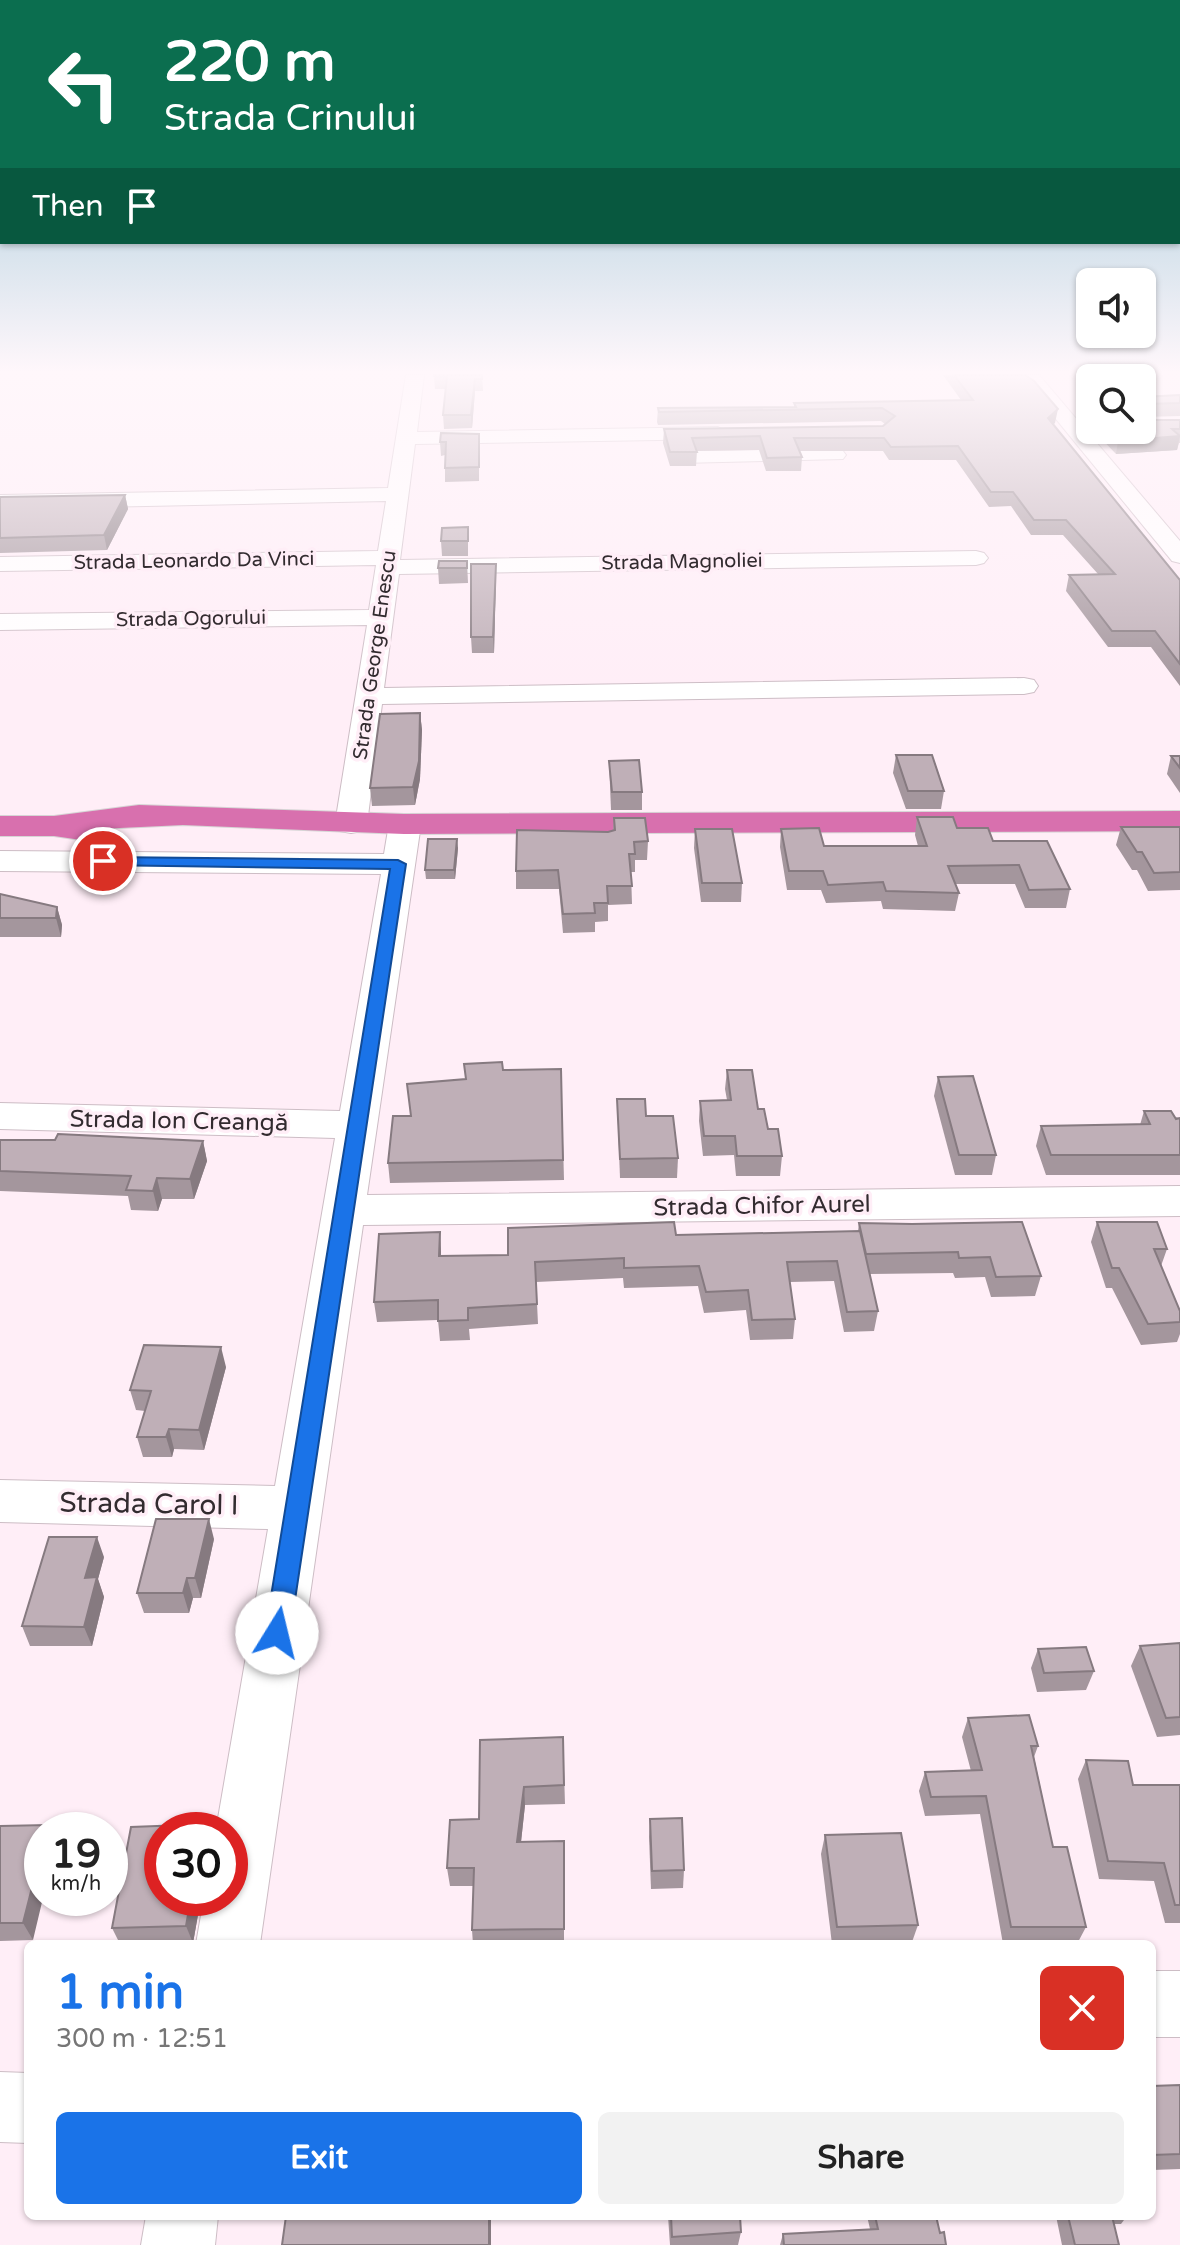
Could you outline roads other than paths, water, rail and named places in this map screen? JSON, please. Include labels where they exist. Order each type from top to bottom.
[{"type":"highway","points":[[0,826],[54,826],[191,836],[351,824],[402,844],[1180,821]]},
{"type":"street","name":"Strada George Enescu","points":[[351,824],[401,480]]},
{"type":"street","points":[[1123,480],[1177,548]]},
{"type":"street","points":[[0,502],[398,494]]},
{"type":"street","name":"Strada Magnoliei","points":[[388,562],[976,558]]},
{"type":"street","name":"Strada Leonardo Da Vinci","points":[[0,564],[388,562]]},
{"type":"street","name":"Strada Ogorului","points":[[0,622],[381,617]]},
{"type":"street","points":[[370,696],[1024,686]]},
{"type":"street","points":[[44,861],[54,826]]},
{"type":"street","points":[[0,861],[402,844],[229,1940]]},
{"type":"street","name":"Strada Ion Creangă","points":[[0,1116],[358,1125]]},
{"type":"street","name":"Strada Chifor Aurel","points":[[345,1210],[1180,1201]]},
{"type":"street","name":"Strada Carol I","points":[[0,1501],[297,1508]]},
{"type":"street","points":[[1156,2004],[1180,2004]]},
{"type":"street","points":[[0,2107],[24,2108]]},
{"type":"street","points":[[178,2245],[181,2220]]}]
